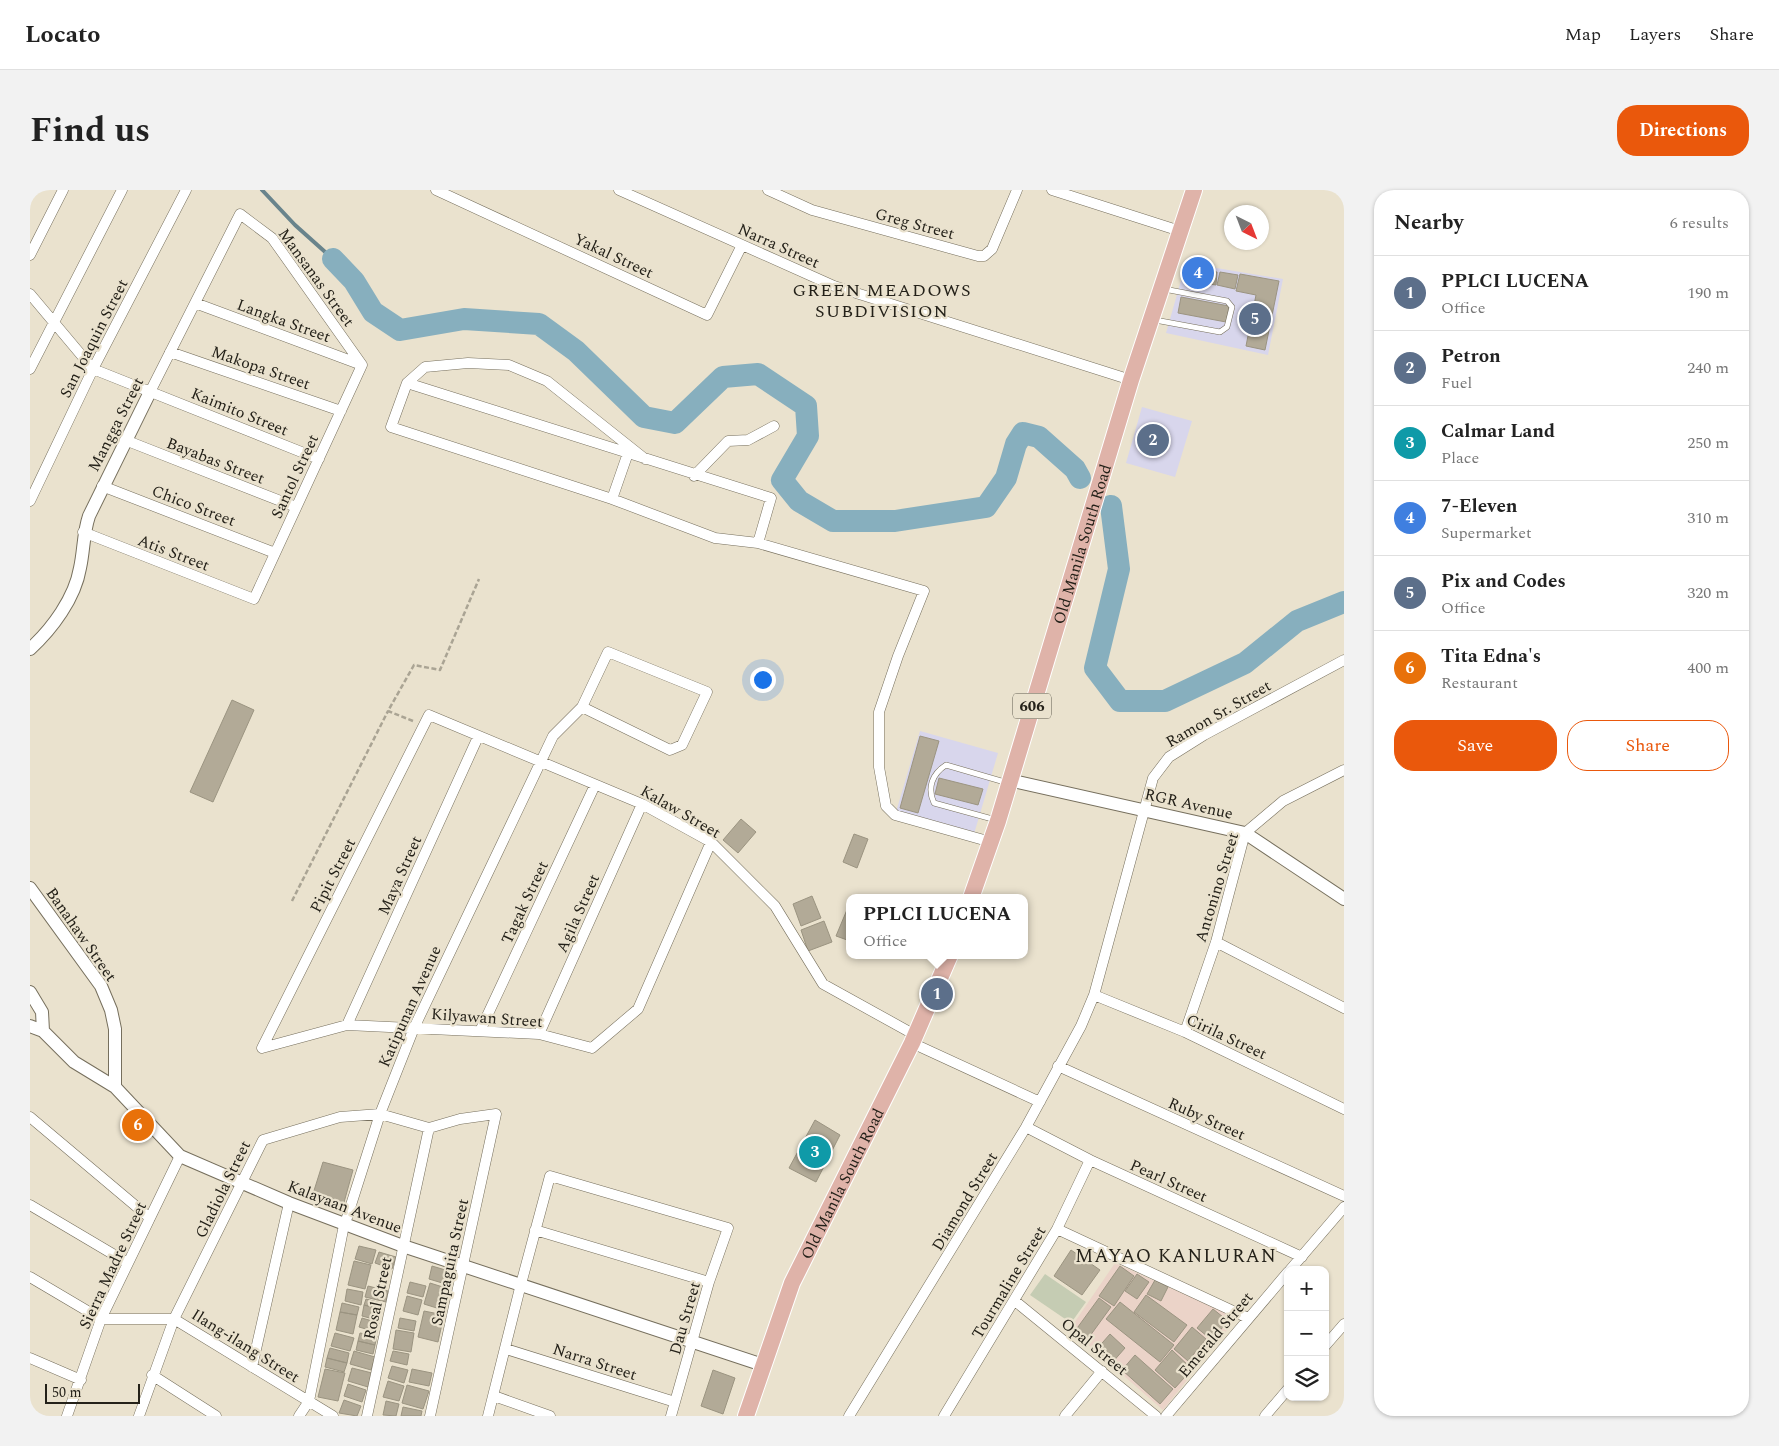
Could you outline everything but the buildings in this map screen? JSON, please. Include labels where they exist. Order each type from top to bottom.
[{"type":"main road","name":"Old Manila South Road","points":[[972,894],[998,821],[1131,380],[1194,190]]},
{"type":"main road","name":"Old Manila South Road","points":[[746,1416],[762,1365],[792,1283],[913,1039],[948,959]]},
{"type":"street","points":[[30,255],[63,190]]},
{"type":"street","points":[[30,369],[122,190]]},
{"type":"street","name":"San Joaquin Street","points":[[30,501],[93,369],[186,190]]},
{"type":"street","name":"Yakal Street","points":[[436,190],[707,315],[742,245]]},
{"type":"street","name":"Narra Street","points":[[619,190],[834,286],[1131,380]]},
{"type":"street","name":"Greg Street","points":[[768,190],[812,210],[978,256],[984,256],[992,249],[1017,190]]},
{"type":"street","points":[[1052,190],[1180,231]]},
{"type":"street","name":"Mangga Street","points":[[30,649],[57,618],[77,582],[83,532],[102,486],[240,214]]},
{"type":"street","name":"Mansanas Street","points":[[240,214],[272,238],[362,365]]},
{"type":"street","points":[[30,294],[93,369]]},
{"type":"street","name":"Langka Street","points":[[195,303],[362,365]]},
{"type":"street","name":"Makopa Street","points":[[170,352],[341,411]]},
{"type":"street","points":[[645,459],[547,382],[508,365],[468,363],[425,367],[407,383],[391,427],[612,499],[715,538],[758,543],[924,591],[898,656],[879,712],[879,767],[886,806],[895,815],[991,842]]},
{"type":"street","name":"Santol Street","points":[[254,599],[362,365]]},
{"type":"street","name":"Kaimito Street","points":[[93,369],[319,459]]},
{"type":"street","points":[[407,383],[628,453],[694,476],[771,498],[758,543]]},
{"type":"street","points":[[694,476],[728,441],[748,440],[774,426]]},
{"type":"street","name":"Bayabas Street","points":[[125,440],[296,507]]},
{"type":"street","points":[[612,499],[628,453]]},
{"type":"street","name":"Chico Street","points":[[102,486],[275,553]]},
{"type":"street","name":"Atis Street","points":[[83,532],[254,599]]},
{"type":"street","name":"Katipunan Avenue","points":[[309,1401],[345,1225],[380,1114],[414,1028],[553,736],[582,707],[608,652],[707,692],[682,745],[670,750],[582,707]]},
{"type":"street","name":"Ramon Sr. Street","points":[[1094,995],[1153,778],[1169,757],[1204,735],[1344,660]]},
{"type":"street","name":"Kalaw Street","points":[[429,715],[642,804],[711,842],[775,906],[823,984],[913,1039],[1040,1102]]},
{"type":"street","name":"Pipit Street","points":[[262,1048],[429,715]]},
{"type":"street","name":"Maya Street","points":[[347,1025],[478,737]]},
{"type":"street","name":"Antonino Street","points":[[1185,1032],[1216,942],[1245,833],[1283,801],[1344,770]]},
{"type":"street","name":"RGR Avenue","points":[[1009,782],[1144,809],[1245,833],[1344,899]]},
{"type":"street","name":"Tagak Street","points":[[480,1031],[595,785]]},
{"type":"street","name":"Agila Street","points":[[539,1034],[642,804]]},
{"type":"street","name":"Kilyawan Street","points":[[262,1048],[347,1025],[539,1034],[592,1048],[638,1009],[711,842]]},
{"type":"street","name":"Banahaw Street","points":[[30,888],[101,986],[111,1010],[115,1029],[114,1087]]},
{"type":"street","points":[[1216,942],[1344,1008]]},
{"type":"street","points":[[30,992],[42,1012],[44,1031]]},
{"type":"street","name":"Cirila Street","points":[[1094,995],[1185,1032],[1344,1109]]},
{"type":"street","name":"Diamond Street","points":[[849,1416],[1026,1127],[1081,1026],[1094,995]]},
{"type":"street","name":"Kalayaan Avenue","points":[[30,1026],[44,1031],[74,1062],[114,1087],[180,1156],[289,1203],[403,1246],[464,1264],[692,1343],[762,1365]]},
{"type":"street","name":"Ruby Street","points":[[1058,1066],[1344,1196]]},
{"type":"street","name":"Gladiola Street","points":[[139,1416],[174,1319],[263,1140],[340,1117],[380,1114],[429,1128]]},
{"type":"street","name":"Sampaguita Street","points":[[429,1128],[460,1119],[496,1114],[430,1416]]},
{"type":"street","points":[[30,1117],[150,1218]]},
{"type":"street","name":"Pearl Street","points":[[1026,1127],[1090,1160],[1302,1256]]},
{"type":"street","name":"Rosal Street","points":[[367,1416],[429,1128]]},
{"type":"street","name":"Sierra Madre Street","points":[[67,1416],[101,1319],[180,1156]]},
{"type":"street","name":"Tourmaline Street","points":[[944,1416],[1057,1230],[1090,1160]]},
{"type":"street","name":"Dau Street","points":[[535,1230],[550,1176],[728,1228],[709,1282],[671,1416]]},
{"type":"street","points":[[252,1367],[289,1203]]},
{"type":"street","points":[[30,1205],[128,1263]]},
{"type":"street","name":"Emerald Street","points":[[1293,1266],[1344,1207]]},
{"type":"street","points":[[488,1416],[535,1230],[709,1282]]},
{"type":"street","points":[[1057,1230],[1248,1318]]},
{"type":"street","points":[[30,1277],[101,1319]]},
{"type":"street","name":"Emerald Street","points":[[1166,1416],[1284,1277]]},
{"type":"street","name":"Opal Street","points":[[1015,1301],[1156,1416]]},
{"type":"street","name":"Ilang-ilang Street","points":[[101,1319],[174,1319],[333,1416]]},
{"type":"street","points":[[1329,1341],[1344,1324]]},
{"type":"street","name":"Narra Street","points":[[506,1349],[674,1402]]},
{"type":"street","points":[[30,1358],[81,1380]]},
{"type":"street","points":[[1065,1416],[1102,1371]]},
{"type":"street","points":[[152,1376],[216,1416]]},
{"type":"street","points":[[1265,1416],[1284,1394]]},
{"type":"street","points":[[494,1396],[550,1416]]},
{"type":"street","points":[[299,1416],[309,1401]]},
{"type":"lane","points":[[1151,319],[1220,332],[1227,328],[1232,308],[1227,301],[1161,288]]},
{"type":"lane","points":[[998,821],[934,803],[930,794],[931,783],[937,772],[946,765],[1009,782]]},
{"type":"path","points":[[292,901],[388,711],[414,665],[440,670],[479,579]]},
{"type":"path","points":[[388,711],[424,726]]},
{"type":"shaded area","points":[[1186,263],[1283,279],[1268,355],[1166,333]]},
{"type":"shaded area","points":[[1142,407],[1192,421],[1175,477],[1126,463]]},
{"type":"shaded area","points":[[920,731],[998,753],[974,834],[896,812]]},
{"type":"shaded area","points":[[1115,1263],[1237,1318],[1163,1410],[1070,1329]]},
{"type":"green space","points":[[1045,1274],[1086,1302],[1071,1323],[1030,1295]]},
{"type":"waterway","points":[[262,190],[295,225],[333,259]]},
{"type":"waterway","points":[[333,259],[354,281],[373,312],[400,330],[464,319],[539,324],[576,351],[644,417],[675,423],[723,377],[758,374],[806,406],[808,436],[782,480],[799,501],[833,521],[895,521],[986,507],[1006,478],[1016,444],[1023,433],[1039,437],[1075,469],[1080,478]]},
{"type":"waterway","points":[[1111,506],[1119,569],[1095,668],[1120,701],[1165,701],[1245,663],[1297,621],[1344,602]]},
{"type":"place","name":"7-Eleven","points":[[1198,273]]},
{"type":"place","name":"Pix and Codes","points":[[1255,319]]},
{"type":"place","name":"Petron","points":[[1153,440]]},
{"type":"place","name":"PPLCI LUCENA","points":[[937,994]]},
{"type":"place","name":"Tita Edna's","points":[[138,1125]]},
{"type":"place","name":"Calmar Land","points":[[815,1152]]},
{"type":"district","name":"GREEN MEADOWS SUBDIVISION","points":[[882,300]]},
{"type":"district","name":"MAYAO KANLURAN","points":[[1176,1255]]}]
